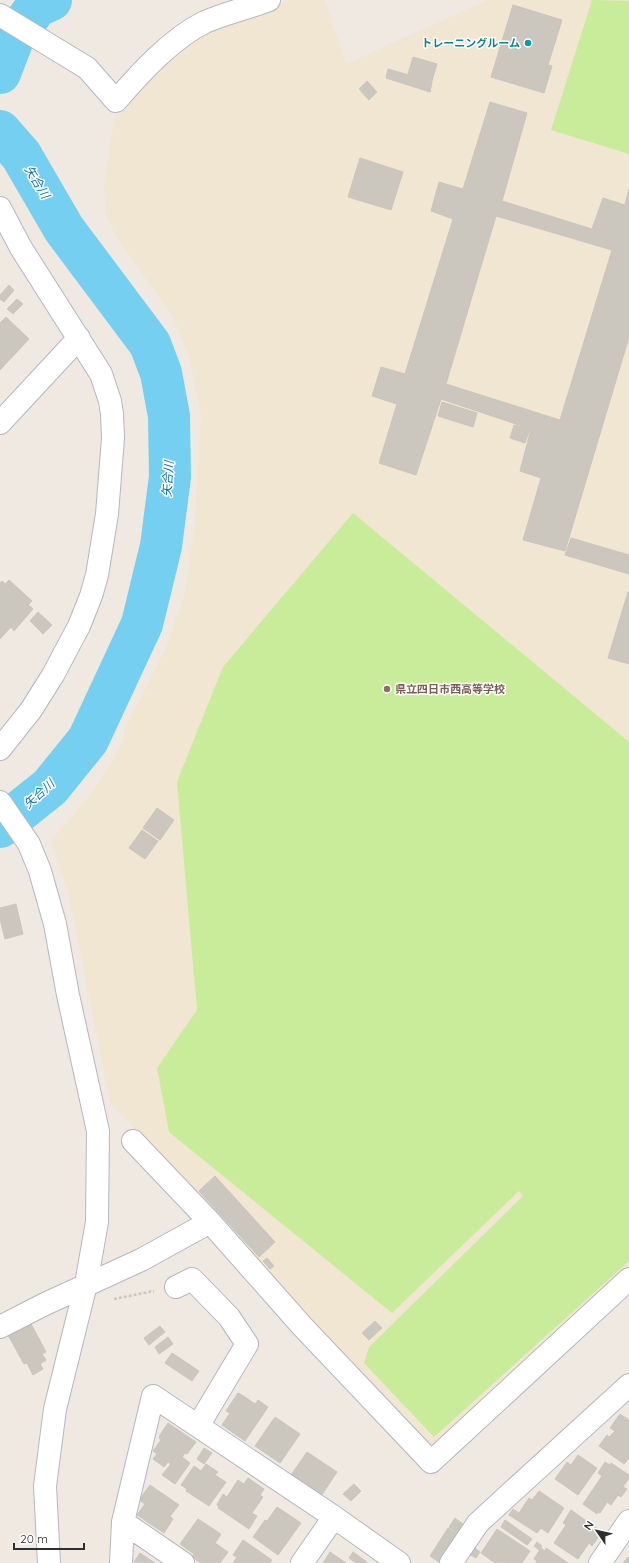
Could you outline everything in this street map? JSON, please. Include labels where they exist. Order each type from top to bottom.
[{"type":"street","points":[[0,15],[87,68],[116,101],[145,69],[169,46],[204,23],[269,0]]},
{"type":"street","points":[[0,208],[21,248],[101,374],[107,389],[112,414],[113,438],[112,470],[107,514],[97,575],[91,596],[79,626],[54,675],[31,710],[0,749]]},
{"type":"street","points":[[0,423],[79,338]]},
{"type":"street","points":[[0,802],[29,844],[40,871],[55,924],[68,996],[98,1131],[97,1222],[86,1284],[55,1409],[45,1486],[49,1563]]},
{"type":"street","points":[[133,1141],[210,1222],[302,1326],[431,1462],[629,1279]]},
{"type":"street","points":[[0,1327],[86,1284],[142,1260],[210,1222]]},
{"type":"street","points":[[176,1287],[192,1279],[229,1317],[247,1344],[198,1426]]},
{"type":"street","points":[[451,1563],[478,1523],[629,1385]]},
{"type":"street","points":[[121,1563],[123,1522],[153,1396],[334,1517],[399,1563]]},
{"type":"street","points":[[302,1563],[334,1517]]},
{"type":"street","points":[[600,1563],[629,1521]]},
{"type":"street","points":[[123,1522],[183,1563]]},
{"type":"path","points":[[80,1305],[176,1287]]},
{"type":"shaded area","name":"県立四日市西高等学校","points":[[291,0],[325,0],[346,64],[488,0],[629,0],[629,1266],[438,1443],[430,1446],[308,1317],[210,1206],[110,1103],[69,896],[51,841],[87,799],[110,766],[123,739],[125,728],[165,650],[184,596],[194,533],[201,416],[190,359],[173,317],[117,238],[106,215],[104,185],[114,122],[133,91],[167,57],[223,22]]},
{"type":"green space","points":[[592,0],[629,1],[629,154],[551,130]]},
{"type":"green space","points":[[353,513],[629,742],[629,1261],[434,1437],[364,1363],[369,1347],[523,1196],[519,1191],[392,1313],[169,1132],[157,1068],[197,1010],[177,782],[223,667]]},
{"type":"building","name":"トレーニングルーム","points":[[513,5],[562,20],[548,65],[552,66],[544,93],[491,77]]},
{"type":"building","points":[[413,57],[437,64],[432,81],[408,74]]},
{"type":"building","points":[[388,69],[432,82],[430,92],[386,78]]},
{"type":"building","points":[[367,81],[377,92],[369,100],[359,89]]},
{"type":"building","points":[[490,102],[527,113],[502,201],[592,229],[603,198],[625,205],[629,189],[629,337],[565,551],[523,540],[541,478],[520,471],[531,429],[441,399],[416,475],[379,463],[397,404],[372,396],[381,367],[405,374],[453,219],[431,211],[439,182],[463,189]],"holes":[[[496,216],[612,250],[560,420],[446,384]]]},
{"type":"building","points":[[360,158],[403,172],[391,210],[348,197]]},
{"type":"building","points":[[9,285],[14,290],[4,302],[0,299],[0,295]]},
{"type":"building","points":[[17,299],[23,304],[13,314],[7,309]]},
{"type":"building","points":[[6,317],[29,339],[0,370],[0,323]]},
{"type":"building","points":[[442,402],[477,413],[473,427],[438,416]]},
{"type":"building","points":[[514,425],[530,429],[525,443],[510,438]]},
{"type":"building","points":[[571,538],[629,555],[629,574],[565,555]]},
{"type":"building","points":[[9,580],[32,601],[28,605],[5,584]]},
{"type":"building","points":[[2,581],[33,609],[14,631],[11,627],[0,639],[0,583]]},
{"type":"building","points":[[629,592],[629,664],[608,658]]},
{"type":"building","points":[[38,612],[52,625],[43,634],[30,621]]},
{"type":"building","points":[[157,808],[174,820],[160,840],[143,828]]},
{"type":"building","points":[[142,830],[158,841],[145,859],[129,848]]},
{"type":"building","points":[[16,904],[23,934],[5,939],[0,919],[0,908]]},
{"type":"building","points":[[215,1176],[275,1242],[259,1257],[199,1191]]},
{"type":"building","points":[[267,1258],[274,1266],[270,1269],[263,1261]]},
{"type":"building","points":[[375,1321],[382,1328],[369,1340],[362,1333]]},
{"type":"building","points":[[30,1322],[46,1352],[42,1354],[46,1360],[40,1364],[43,1369],[33,1375],[27,1363],[24,1364],[8,1335]]},
{"type":"building","points":[[160,1326],[165,1332],[149,1345],[144,1338]]},
{"type":"building","points":[[168,1337],[173,1344],[159,1354],[155,1347]]},
{"type":"building","points":[[172,1353],[199,1371],[192,1381],[165,1363]]},
{"type":"building","points":[[238,1393],[242,1395],[230,1413],[226,1411]]},
{"type":"building","points":[[242,1395],[255,1404],[258,1400],[268,1407],[245,1441],[222,1425]]},
{"type":"building","points":[[620,1414],[629,1420],[629,1460],[628,1459],[624,1464],[599,1446],[607,1435],[609,1437],[615,1431],[610,1428]]},
{"type":"building","points":[[275,1417],[300,1434],[280,1463],[255,1446]]},
{"type":"building","points":[[168,1423],[196,1442],[187,1454],[185,1453],[182,1457],[190,1463],[175,1484],[162,1475],[171,1464],[168,1462],[164,1467],[153,1459],[157,1454],[153,1451],[161,1440],[159,1438],[160,1435]]},
{"type":"building","points":[[204,1448],[212,1453],[204,1464],[197,1459]]},
{"type":"building","points":[[307,1452],[337,1472],[321,1496],[291,1475]]},
{"type":"building","points":[[578,1455],[597,1468],[578,1495],[555,1479],[567,1462],[571,1465]]},
{"type":"building","points":[[605,1462],[610,1465],[611,1463],[629,1475],[629,1478],[623,1487],[627,1489],[621,1497],[618,1495],[611,1505],[607,1502],[600,1513],[598,1512],[597,1514],[583,1504],[602,1476],[598,1473]]},
{"type":"building","points":[[206,1464],[218,1472],[215,1475],[226,1482],[209,1506],[186,1491],[187,1489],[181,1485],[194,1466],[201,1471]]},
{"type":"building","points":[[248,1478],[264,1489],[260,1495],[244,1484]]},
{"type":"building","points":[[238,1480],[263,1497],[252,1513],[257,1516],[249,1529],[218,1508],[219,1506],[217,1505],[223,1494],[227,1497]]},
{"type":"building","points":[[354,1484],[361,1491],[351,1501],[343,1494]]},
{"type":"building","points":[[150,1485],[179,1505],[170,1516],[173,1519],[164,1533],[137,1515],[145,1504],[139,1500]]},
{"type":"building","points":[[539,1491],[564,1508],[548,1533],[519,1513],[529,1498],[532,1500]]},
{"type":"building","points":[[277,1507],[301,1523],[278,1555],[253,1537],[265,1520],[267,1521]]},
{"type":"building","points":[[513,1509],[541,1528],[537,1533],[509,1515]]},
{"type":"building","points":[[571,1510],[602,1532],[592,1546],[589,1543],[578,1559],[554,1543],[566,1525],[563,1523]]},
{"type":"building","points":[[455,1518],[464,1526],[458,1534],[449,1527]]},
{"type":"building","points":[[198,1519],[221,1534],[215,1543],[228,1552],[220,1563],[201,1563],[192,1557],[194,1554],[180,1544]]},
{"type":"building","points":[[505,1520],[532,1539],[527,1545],[501,1527]]},
{"type":"building","points":[[448,1528],[457,1534],[439,1562],[430,1556]]},
{"type":"building","points":[[497,1529],[530,1551],[522,1563],[495,1563],[481,1553]]},
{"type":"building","points":[[243,1540],[272,1560],[270,1563],[233,1563],[237,1557],[233,1555]]},
{"type":"building","points":[[537,1542],[542,1546],[539,1550],[534,1546]]},
{"type":"building","points":[[475,1548],[480,1552],[476,1558],[471,1555]]},
{"type":"building","points":[[541,1548],[545,1551],[546,1548],[568,1563],[536,1563],[537,1561],[534,1559]]},
{"type":"building","points":[[330,1552],[346,1563],[323,1563]]},
{"type":"building","points":[[353,1552],[367,1562],[356,1563],[349,1558]]},
{"type":"building","points":[[140,1553],[155,1563],[134,1562]]},
{"type":"building","points":[[628,1557],[629,1563],[623,1563]]},
{"type":"waterway","name":"矢合川","points":[[0,73],[13,39],[36,7],[51,0]]},
{"type":"waterway","name":"矢合川","points":[[0,131],[21,155],[64,229],[150,344],[161,373],[169,416],[170,477],[161,546],[142,624],[88,740],[50,787],[0,827]]},
{"type":"place","name":"トレーニングルーム","points":[[528,43]]},
{"type":"place","name":"県立四日市西高等学校","points":[[387,689]]}]
